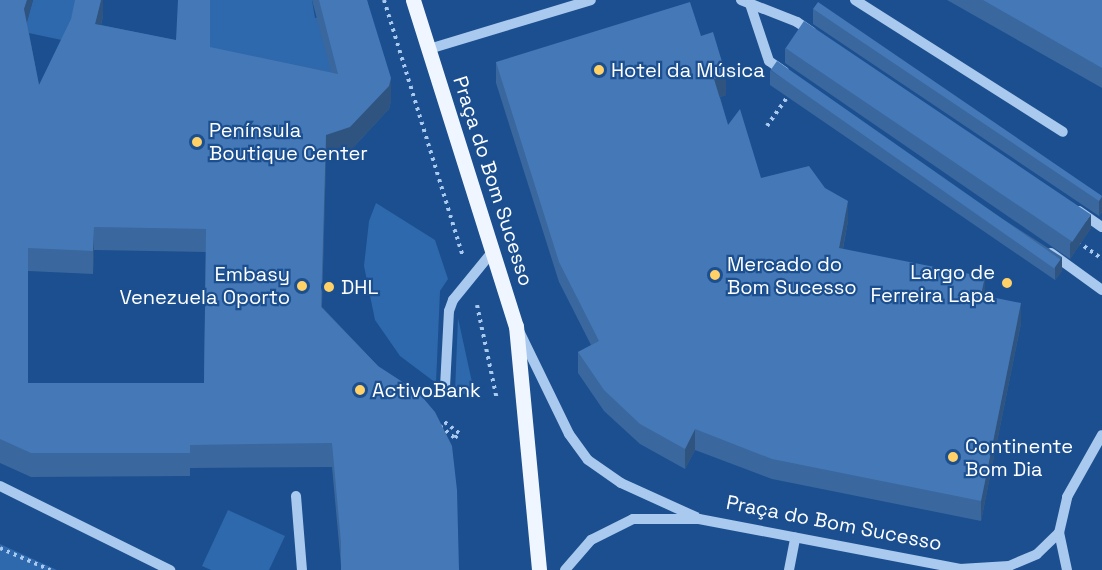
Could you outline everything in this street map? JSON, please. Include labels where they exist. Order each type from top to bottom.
[{"type":"main road","name":"Praça do Bom Sucesso","points":[[412,0],[516,326],[539,570]]},
{"type":"street","points":[[429,49],[591,0]]},
{"type":"street","points":[[855,0],[1062,132]]},
{"type":"street","points":[[746,2],[797,22],[825,41]]},
{"type":"street","points":[[746,2],[770,61],[798,81]]},
{"type":"street","points":[[1071,206],[1102,227]]},
{"type":"street","points":[[1038,243],[1102,290]]},
{"type":"street","points":[[445,387],[449,311],[453,300],[493,251]]},
{"type":"street","name":"Praça do Bom Sucesso","points":[[516,326],[569,434],[588,460],[621,483],[699,519]]},
{"type":"street","points":[[1067,570],[1059,533],[1067,497],[1102,435]]},
{"type":"street","points":[[0,486],[170,570]]},
{"type":"street","points":[[297,496],[302,570]]},
{"type":"street","name":"Praça do Bom Sucesso","points":[[565,570],[591,540],[633,519],[699,519],[961,570]]},
{"type":"street","points":[[961,570],[1009,566],[1037,554],[1059,533]]},
{"type":"street","points":[[789,570],[795,538]]},
{"type":"path","points":[[1073,239],[1102,259]]},
{"type":"path","points":[[440,426],[455,438],[459,433],[443,421]]},
{"type":"path","points":[[0,548],[50,570]]},
{"type":"shaded area","points":[[33,0],[80,0],[71,42],[24,32]]},
{"type":"shaded area","points":[[210,0],[312,0],[315,18],[335,12],[338,98],[210,71]]},
{"type":"shaded area","points":[[376,203],[435,240],[448,279],[440,291],[436,383],[400,356],[375,320],[364,266],[369,221]]},
{"type":"shaded area","points":[[458,318],[475,396],[455,392]]},
{"type":"shaded area","points":[[228,510],[285,536],[269,570],[211,570],[202,566]]},
{"type":"shaded area","points":[[0,544],[57,570],[0,570]]},
{"type":"building","points":[[0,0],[27,0],[24,9],[39,85],[71,19],[75,0],[101,0],[95,24],[176,40],[178,0],[210,0],[210,47],[338,74],[319,0],[367,0],[391,78],[389,86],[350,127],[326,135],[321,307],[378,366],[418,392],[435,412],[452,446],[457,490],[459,570],[341,570],[341,543],[332,443],[190,445],[190,453],[31,453],[0,439]],"holes":[[[94,227],[206,229],[204,383],[28,383],[28,248],[93,251]]]},
{"type":"building","points":[[983,0],[1102,0],[1102,68]]},
{"type":"building","name":"Mercado do Bom Sucesso","points":[[690,2],[701,36],[713,32],[726,75],[714,79],[728,125],[740,109],[761,178],[809,166],[825,188],[848,201],[839,248],[985,277],[981,295],[1021,303],[981,501],[772,459],[695,429],[685,449],[640,424],[604,390],[578,352],[599,341],[559,262],[496,62]]},
{"type":"building","points":[[818,2],[1102,196],[1099,201],[813,9]]},
{"type":"building","points":[[804,21],[1091,214],[1072,242],[786,48]]},
{"type":"building","points":[[777,61],[1060,259],[1054,268],[771,70]]},
{"type":"place","name":"Hotel da Música","points":[[599,70]]},
{"type":"place","name":"Península Boutique Center","points":[[197,142]]},
{"type":"place","name":"Mercado do Bom Sucesso","points":[[715,275]]},
{"type":"place","name":"Largo de Ferreira Lapa","points":[[1007,283]]},
{"type":"place","name":"Embasy Venezuela Oporto","points":[[302,286]]},
{"type":"place","name":"DHL","points":[[329,287]]},
{"type":"place","name":"ActivoBank","points":[[360,390]]},
{"type":"place","name":"Continente Bom Dia","points":[[953,457]]}]
